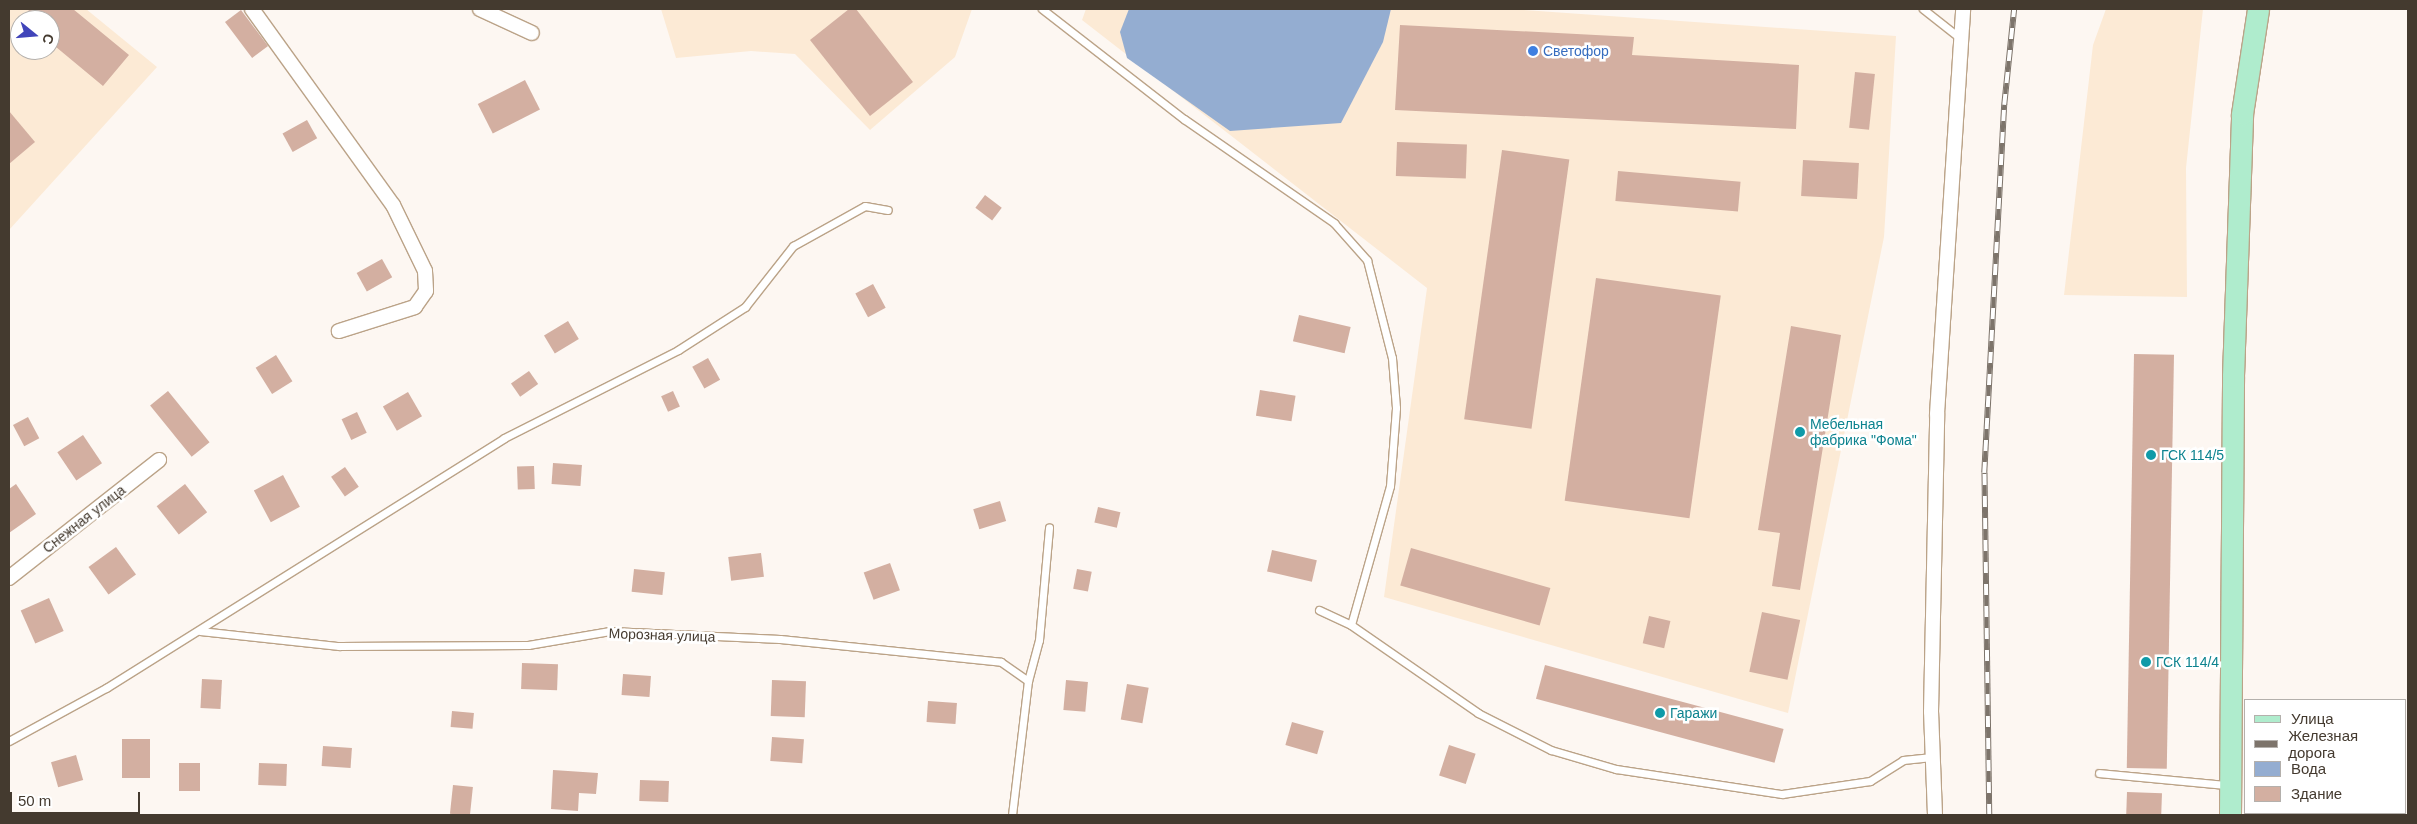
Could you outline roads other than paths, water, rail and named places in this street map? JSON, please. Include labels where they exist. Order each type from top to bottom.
[{"type":"main road","points":[[2230,815],[2233,367],[2241,124],[2258,9]]},
{"type":"street","points":[[252,9],[393,205],[425,271],[426,291],[415,308],[339,332]]},
{"type":"street","points":[[480,9],[532,33]]},
{"type":"street","points":[[1935,815],[1932,757],[1937,414],[1964,41],[1963,9]]},
{"type":"street","name":"Снежная улица","points":[[9,578],[159,460]]},
{"type":"lane","points":[[1042,9],[1184,119],[1334,223],[1367,260],[1392,358],[1396,408],[1390,486],[1351,625]]},
{"type":"lane","points":[[1923,9],[1964,41]]},
{"type":"lane","points":[[9,741],[200,631],[504,438],[678,350],[745,307],[793,246],[865,206],[888,210]]},
{"type":"lane","points":[[1012,815],[1028,681],[1039,640],[1049,527]]},
{"type":"lane","points":[[1319,610],[1351,625],[1478,713],[1551,750],[1616,768],[1782,794],[1870,781],[1903,760],[1932,757]]},
{"type":"lane","name":"Морозная улица","points":[[200,631],[339,646],[528,645],[610,631],[780,639],[1001,662],[1028,681]]},
{"type":"lane","points":[[2098,773],[2230,786]]},
{"type":"water","points":[[1129,9],[1391,9],[1383,42],[1341,123],[1230,131],[1127,58],[1120,32]]},
{"type":"railway","points":[[1989,815],[1984,473],[2004,105],[2014,9]]},
{"type":"place","name":"Светофор","points":[[1533,51]]},
{"type":"place","name":"Мебельная фабрика \"Фома\"","points":[[1800,432]]},
{"type":"place","name":"ГСК 114/5","points":[[2151,455]]},
{"type":"place","name":"ГСК 114/4","points":[[2146,662]]},
{"type":"place","name":"Гаражи","points":[[1660,713]]}]
